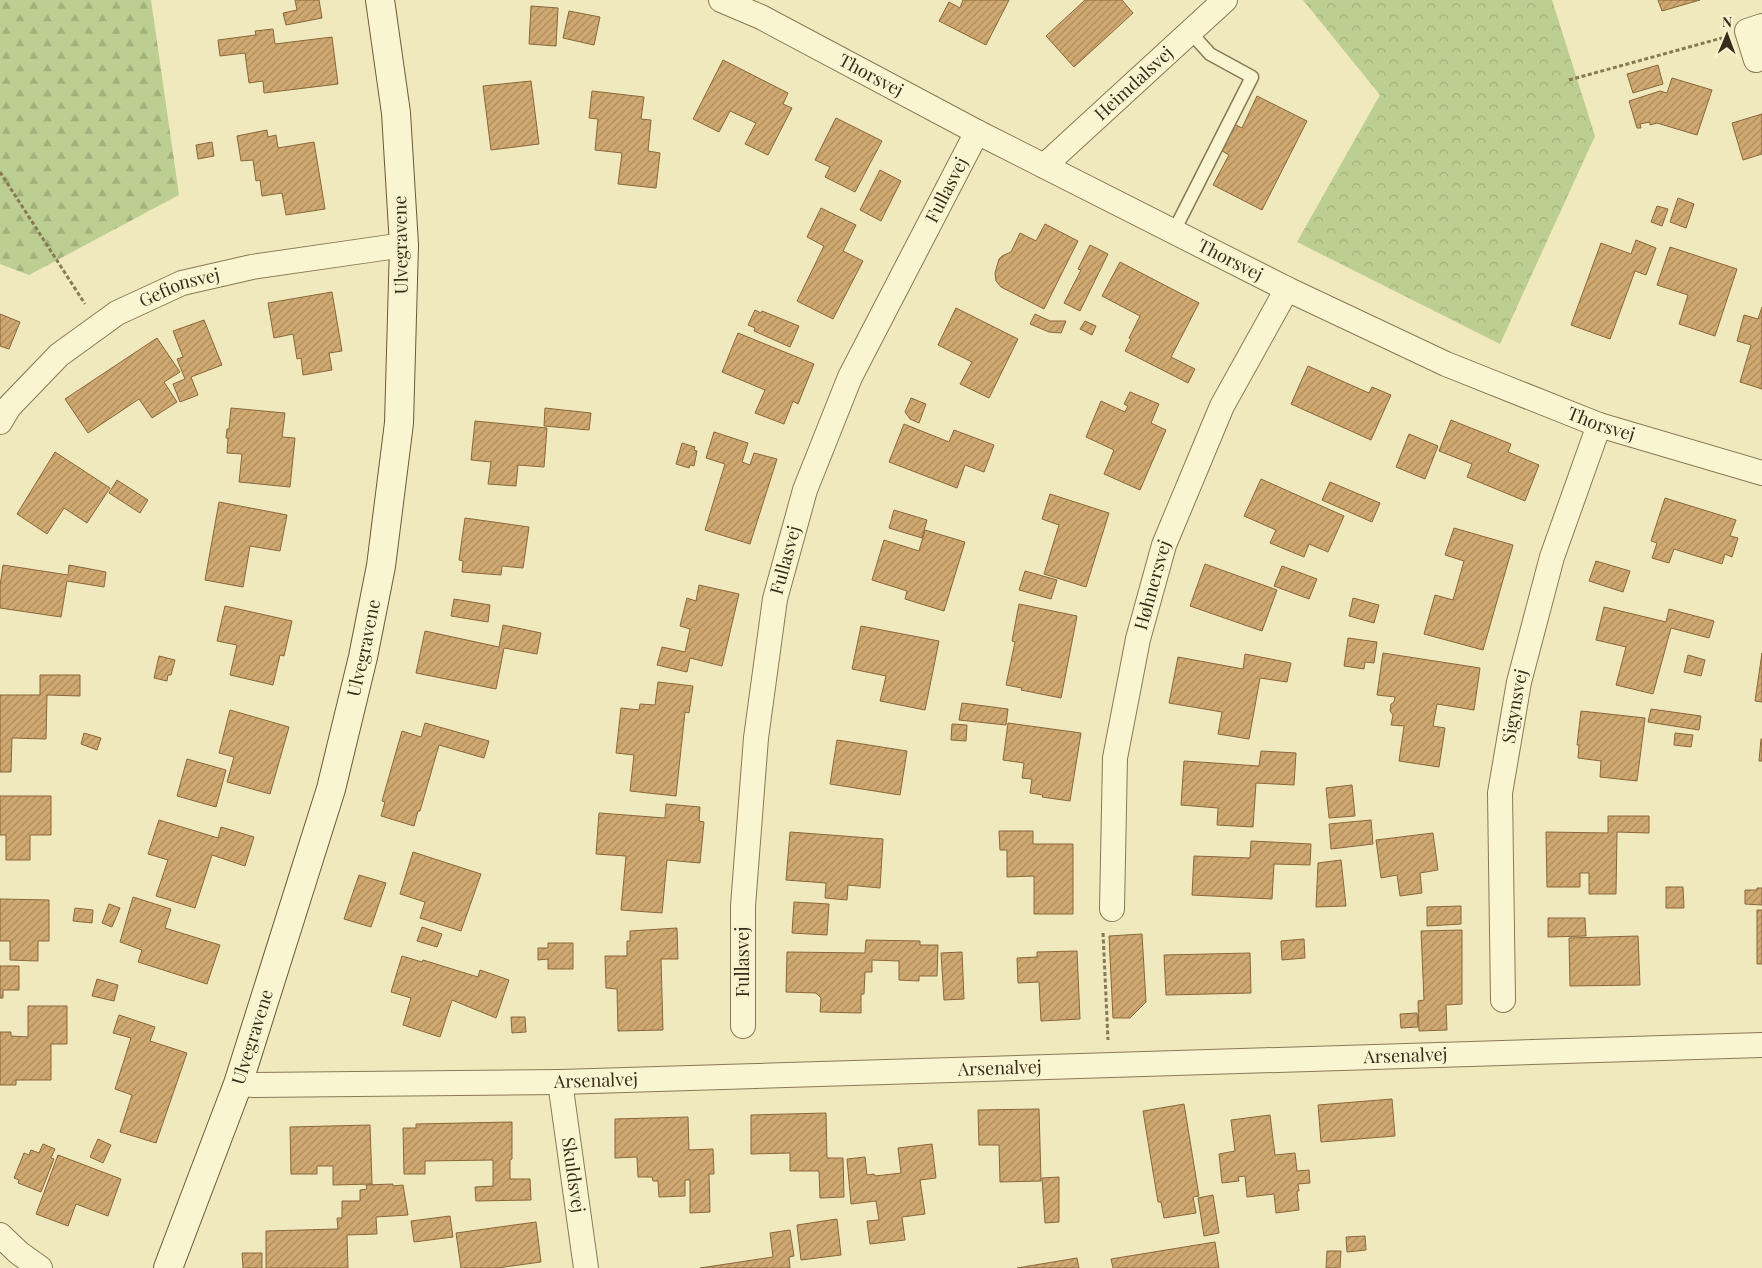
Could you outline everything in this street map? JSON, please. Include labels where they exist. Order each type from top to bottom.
[{"type":"street","name":"Ulvegravene","points":[[168,1268],[238,1084],[331,789],[364,658],[381,566],[399,423],[404,245],[396,113],[380,0]]},
{"type":"street","name":"Thorsvej","points":[[721,0],[761,17],[977,132],[1287,289],[1446,364],[1599,425],[1762,473]]},
{"type":"street","name":"Heimdalsvej","points":[[1044,166],[1225,0]]},
{"type":"street","points":[[1754,28],[1756,60]]},
{"type":"street","name":"Fullasvej","points":[[742,1026],[742,906],[756,738],[775,598],[805,490],[850,377],[977,132]]},
{"type":"street","name":"Gefionsvej","points":[[0,422],[9,407],[58,355],[117,313],[182,283],[252,267],[404,245]]},
{"type":"street","name":"Høhnersvej","points":[[1112,909],[1115,758],[1138,639],[1164,545],[1222,406],[1287,289]]},
{"type":"street","name":"Sigynsvej","points":[[1503,1000],[1500,793],[1518,682],[1552,557],[1599,425]]},
{"type":"street","name":"Arsenalvej","points":[[238,1084],[560,1082],[1762,1046]]},
{"type":"street","name":"Skuldsvej","points":[[560,1082],[586,1268]]},
{"type":"street","points":[[0,1235],[19,1253],[40,1268]]},
{"type":"lane","points":[[1174,232],[1252,77],[1210,54],[1190,32]]},
{"type":"path","points":[[1570,80],[1754,28]]},
{"type":"path","points":[[0,172],[99,326]]},
{"type":"path","points":[[1109,1065],[1102,912],[1104,909],[1112,909]]},
{"type":"green space","points":[[0,0],[151,0],[179,195],[29,275],[0,264]]},
{"type":"green space","points":[[1303,0],[1552,0],[1595,136],[1500,344],[1297,242],[1380,95]]},
{"type":"building","points":[[295,0],[319,0],[322,18],[286,25],[283,13],[297,10]]},
{"type":"building","points":[[963,0],[1009,0],[986,45],[939,21],[949,2],[960,8]]},
{"type":"building","points":[[1085,0],[1122,0],[1133,13],[1074,67],[1046,36]]},
{"type":"building","points":[[1658,0],[1700,0],[1662,11]]},
{"type":"building","points":[[531,6],[558,8],[556,46],[529,44]]},
{"type":"building","points":[[569,11],[600,17],[594,45],[563,38]]},
{"type":"building","points":[[273,29],[275,44],[332,37],[338,84],[264,93],[263,81],[249,83],[245,53],[220,56],[218,40],[256,35],[255,31]]},
{"type":"building","points":[[723,60],[788,93],[783,104],[792,108],[768,155],[745,144],[756,123],[730,111],[719,132],[693,119]]},
{"type":"building","points":[[1658,65],[1663,84],[1633,93],[1627,74]]},
{"type":"building","points":[[1672,78],[1712,90],[1697,135],[1657,123],[1650,125],[1650,122],[1640,124],[1641,128],[1637,128],[1629,101],[1660,91],[1667,93]]},
{"type":"building","points":[[531,81],[539,144],[491,150],[483,86]]},
{"type":"building","points":[[592,91],[644,97],[641,119],[651,120],[648,151],[660,153],[656,188],[618,184],[622,153],[595,150],[598,119],[589,118]]},
{"type":"building","points":[[1257,96],[1307,121],[1262,210],[1213,185],[1229,155],[1219,149],[1232,123],[1242,128]]},
{"type":"building","points":[[1762,114],[1762,154],[1743,160],[1732,123]]},
{"type":"building","points":[[836,118],[882,141],[855,192],[825,177],[830,167],[815,160]]},
{"type":"building","points":[[267,130],[268,137],[276,135],[278,148],[314,142],[325,209],[286,215],[282,193],[262,196],[260,180],[256,181],[253,160],[241,161],[237,136]]},
{"type":"building","points":[[212,142],[214,156],[198,159],[196,145]]},
{"type":"building","points":[[880,170],[901,181],[881,221],[860,210]]},
{"type":"building","points":[[1678,198],[1694,204],[1686,228],[1670,222]]},
{"type":"building","points":[[1657,206],[1668,209],[1662,226],[1651,222]]},
{"type":"building","points":[[821,208],[856,225],[843,251],[863,261],[833,319],[797,301],[824,246],[807,237]]},
{"type":"building","points":[[1045,224],[1078,241],[1044,309],[1001,287],[996,281],[995,273],[999,259],[1011,252],[1020,233],[1036,241]]},
{"type":"building","points":[[1636,240],[1656,248],[1646,275],[1635,271],[1610,339],[1571,325],[1601,243],[1631,254]]},
{"type":"building","points":[[1090,245],[1108,254],[1080,311],[1064,303],[1081,270],[1078,269]]},
{"type":"building","points":[[1670,247],[1737,269],[1715,336],[1679,324],[1688,295],[1657,285]]},
{"type":"building","points":[[1120,262],[1199,303],[1171,357],[1195,369],[1188,383],[1125,351],[1140,316],[1102,296]]},
{"type":"building","points":[[332,292],[342,351],[329,353],[332,370],[303,375],[301,358],[297,359],[293,334],[274,338],[268,303]]},
{"type":"building","points":[[1762,307],[1762,389],[1740,382],[1751,345],[1737,341],[1744,315],[1758,319]]},
{"type":"building","points":[[956,308],[1018,339],[989,398],[960,384],[972,362],[938,345]]},
{"type":"building","points":[[755,310],[799,326],[790,347],[754,331],[755,328],[748,325]]},
{"type":"building","points":[[0,314],[20,322],[9,349],[0,346]]},
{"type":"building","points":[[1035,314],[1050,321],[1066,321],[1061,333],[1049,332],[1030,324]]},
{"type":"building","points":[[204,320],[222,365],[191,377],[198,395],[180,402],[173,384],[185,379],[177,359],[183,357],[173,331]]},
{"type":"building","points":[[1085,321],[1096,326],[1092,335],[1080,329]]},
{"type":"building","points":[[738,333],[814,364],[798,404],[793,401],[784,424],[755,413],[765,390],[722,372]]},
{"type":"building","points":[[157,338],[180,372],[164,382],[177,402],[152,418],[139,399],[88,433],[65,399]]},
{"type":"building","points":[[1308,366],[1369,393],[1372,387],[1391,395],[1371,440],[1291,404]]},
{"type":"building","points":[[1130,392],[1159,404],[1151,423],[1166,430],[1140,490],[1104,474],[1114,450],[1086,437],[1101,401],[1125,412],[1128,406],[1124,404]]},
{"type":"building","points":[[911,398],[926,404],[919,423],[910,419],[905,412]]},
{"type":"building","points":[[231,408],[285,413],[282,437],[295,438],[290,487],[239,482],[242,454],[227,453],[228,438],[226,438]]},
{"type":"building","points":[[545,408],[591,413],[589,430],[544,426]]},
{"type":"building","points":[[1451,420],[1511,444],[1508,452],[1539,465],[1525,501],[1467,477],[1472,464],[1439,451]]},
{"type":"building","points":[[475,421],[547,428],[544,467],[518,465],[516,486],[488,484],[491,462],[471,460]]},
{"type":"building","points":[[904,424],[949,442],[954,430],[994,445],[984,472],[965,465],[957,488],[889,462]]},
{"type":"building","points":[[714,432],[748,443],[742,462],[750,465],[754,453],[777,459],[750,544],[705,530],[725,464],[706,458]]},
{"type":"building","points":[[1409,434],[1438,446],[1425,479],[1396,467]]},
{"type":"building","points":[[682,443],[695,447],[694,450],[697,451],[694,466],[690,465],[689,468],[676,464]]},
{"type":"building","points":[[55,452],[110,488],[87,523],[64,508],[47,534],[17,514]]},
{"type":"building","points":[[1261,479],[1344,516],[1328,552],[1309,544],[1304,557],[1270,543],[1276,530],[1244,516]]},
{"type":"building","points":[[117,480],[148,500],[140,513],[109,493]]},
{"type":"building","points":[[1330,482],[1380,503],[1372,522],[1322,500]]},
{"type":"building","points":[[1050,494],[1109,513],[1086,587],[1044,574],[1059,525],[1042,519]]},
{"type":"building","points":[[1665,498],[1736,520],[1730,536],[1738,538],[1732,557],[1725,554],[1722,564],[1674,549],[1669,563],[1652,558],[1657,543],[1651,541]]},
{"type":"building","points":[[219,502],[287,515],[280,551],[250,546],[243,587],[205,580]]},
{"type":"building","points":[[894,510],[927,520],[922,538],[889,528]]},
{"type":"building","points":[[465,518],[529,527],[523,568],[502,566],[501,575],[462,572],[463,561],[459,560]]},
{"type":"building","points":[[1454,528],[1513,545],[1483,650],[1424,634],[1435,595],[1453,600],[1464,561],[1445,555]]},
{"type":"building","points":[[925,530],[965,542],[944,611],[905,599],[907,591],[872,580],[884,540],[919,551]]},
{"type":"building","points":[[1596,561],[1630,571],[1623,592],[1589,581]]},
{"type":"building","points":[[1205,564],[1277,590],[1262,631],[1190,606]]},
{"type":"building","points":[[3,565],[68,575],[69,565],[106,572],[104,587],[67,581],[61,617],[0,608],[0,586]]},
{"type":"building","points":[[1282,566],[1317,579],[1309,599],[1274,586]]},
{"type":"building","points":[[1025,571],[1057,580],[1051,599],[1019,590]]},
{"type":"building","points":[[699,585],[739,594],[722,666],[690,658],[687,672],[657,665],[662,647],[685,652],[690,629],[680,626],[687,598],[696,601]]},
{"type":"building","points":[[1353,598],[1379,605],[1374,623],[1349,616]]},
{"type":"building","points":[[454,599],[490,605],[488,622],[451,616]]},
{"type":"building","points":[[1019,604],[1077,616],[1061,698],[1006,685],[1015,642],[1012,641]]},
{"type":"building","points":[[225,606],[292,621],[284,656],[280,655],[273,685],[230,675],[237,645],[217,641]]},
{"type":"building","points":[[1604,607],[1666,622],[1669,609],[1714,621],[1709,638],[1671,628],[1653,694],[1616,685],[1626,647],[1596,640]]},
{"type":"building","points":[[503,625],[541,633],[537,654],[504,648],[496,689],[416,673],[425,631],[499,647]]},
{"type":"building","points":[[861,626],[939,641],[925,710],[880,701],[886,676],[852,669]]},
{"type":"building","points":[[1348,638],[1377,642],[1374,663],[1365,662],[1364,669],[1344,666]]},
{"type":"building","points":[[1383,653],[1480,668],[1474,710],[1437,704],[1433,726],[1445,728],[1439,767],[1399,761],[1404,726],[1391,725],[1393,715],[1390,711],[1391,704],[1394,702],[1395,697],[1377,695]]},
{"type":"building","points":[[1762,653],[1762,702],[1755,701]]},
{"type":"building","points":[[1245,654],[1291,663],[1287,682],[1260,678],[1249,739],[1218,734],[1222,712],[1169,703],[1178,657],[1243,669]]},
{"type":"building","points":[[1688,655],[1705,660],[1701,676],[1684,672]]},
{"type":"building","points":[[159,656],[175,660],[171,675],[168,675],[167,681],[154,678]]},
{"type":"building","points":[[40,675],[80,675],[80,696],[47,695],[46,739],[12,738],[11,772],[0,772],[0,695],[40,695]]},
{"type":"building","points":[[658,682],[693,686],[689,713],[685,712],[676,796],[630,791],[634,755],[616,753],[621,708],[639,710],[640,704],[655,705]]},
{"type":"building","points":[[962,703],[1008,709],[1006,725],[959,720]]},
{"type":"building","points":[[1651,709],[1701,716],[1699,730],[1648,722]]},
{"type":"building","points":[[230,710],[289,727],[270,794],[227,782],[234,757],[219,753]]},
{"type":"building","points":[[1581,711],[1645,718],[1637,781],[1600,777],[1601,761],[1578,758],[1579,745],[1577,745]]},
{"type":"building","points":[[425,723],[489,741],[484,758],[439,745],[414,826],[381,816],[385,802],[382,801],[402,731],[421,737]]},
{"type":"building","points":[[1008,723],[1081,733],[1070,801],[1042,797],[1043,795],[1030,793],[1032,779],[1022,778],[1024,763],[1003,760]]},
{"type":"building","points":[[952,724],[967,725],[966,741],[951,740]]},
{"type":"building","points":[[84,733],[101,738],[97,750],[81,744]]},
{"type":"building","points":[[1675,733],[1693,735],[1691,747],[1674,745]]},
{"type":"building","points":[[1761,739],[1762,761],[1759,761]]},
{"type":"building","points":[[837,740],[907,751],[900,795],[830,784]]},
{"type":"building","points":[[1261,751],[1296,753],[1294,785],[1256,783],[1253,827],[1217,825],[1218,808],[1181,805],[1184,761],[1259,766]]},
{"type":"building","points":[[187,759],[226,770],[216,807],[177,796]]},
{"type":"building","points":[[1352,785],[1355,816],[1329,818],[1326,788]]},
{"type":"building","points":[[0,796],[51,796],[51,835],[30,835],[30,860],[6,860],[6,835],[0,835]]},
{"type":"building","points":[[666,804],[700,807],[699,821],[704,822],[700,863],[667,860],[662,913],[621,910],[626,856],[596,854],[599,813],[665,818]]},
{"type":"building","points":[[1608,816],[1649,816],[1649,833],[1617,832],[1616,894],[1589,894],[1589,873],[1580,873],[1580,887],[1547,887],[1546,832],[1608,833]]},
{"type":"building","points":[[159,820],[218,838],[221,827],[254,837],[245,866],[212,855],[195,908],[156,896],[168,860],[148,854]]},
{"type":"building","points":[[1371,820],[1373,844],[1331,849],[1329,824]]},
{"type":"building","points":[[999,831],[1033,831],[1033,844],[1073,844],[1073,914],[1034,914],[1034,876],[1007,877],[1007,850],[1000,850]]},
{"type":"building","points":[[790,832],[883,839],[880,888],[848,885],[847,900],[825,898],[826,883],[786,880]]},
{"type":"building","points":[[1433,833],[1438,870],[1420,873],[1422,893],[1400,896],[1397,875],[1381,878],[1376,840]]},
{"type":"building","points":[[1251,841],[1311,844],[1310,865],[1274,864],[1272,899],[1192,895],[1194,856],[1250,858]]},
{"type":"building","points":[[413,852],[481,874],[461,931],[420,918],[425,902],[400,894]]},
{"type":"building","points":[[1341,860],[1346,906],[1316,907],[1318,863]]},
{"type":"building","points":[[359,875],[386,883],[371,927],[344,919]]},
{"type":"building","points":[[1666,887],[1683,887],[1684,908],[1666,908]]},
{"type":"building","points":[[1757,888],[1762,888],[1762,905],[1745,904],[1745,890],[1757,890]]},
{"type":"building","points":[[133,897],[171,909],[165,928],[220,945],[207,984],[138,962],[142,950],[120,942]]},
{"type":"building","points":[[0,899],[49,900],[49,941],[38,941],[38,961],[10,960],[10,941],[0,941]]},
{"type":"building","points":[[794,902],[829,904],[827,935],[792,933]]},
{"type":"building","points":[[109,904],[120,908],[112,927],[102,923]]},
{"type":"building","points":[[1461,906],[1461,924],[1427,926],[1427,907]]},
{"type":"building","points":[[75,908],[93,910],[92,923],[73,921]]},
{"type":"building","points":[[1757,910],[1762,910],[1762,964],[1757,964]]},
{"type":"building","points":[[1548,918],[1585,918],[1586,936],[1548,937]]},
{"type":"building","points":[[422,927],[442,934],[437,947],[417,941]]},
{"type":"building","points":[[677,928],[678,959],[661,959],[663,1030],[618,1031],[617,989],[606,988],[605,956],[627,956],[627,941],[630,941],[630,931]]},
{"type":"building","points":[[1462,930],[1462,1004],[1446,1005],[1447,1030],[1419,1031],[1418,1001],[1424,1000],[1421,931]]},
{"type":"building","points":[[1142,934],[1146,1002],[1130,1018],[1113,1018],[1109,936]]},
{"type":"building","points":[[1638,936],[1640,985],[1570,986],[1569,938]]},
{"type":"building","points":[[1304,939],[1305,958],[1282,960],[1281,941]]},
{"type":"building","points":[[866,940],[920,941],[920,945],[938,945],[937,976],[919,976],[919,981],[899,980],[899,961],[872,960],[872,972],[865,972],[864,994],[861,994],[861,1013],[820,1012],[821,998],[816,993],[786,992],[787,952],[865,953]]},
{"type":"building","points":[[548,943],[573,943],[573,969],[548,969],[548,959],[538,960],[538,948],[548,948]]},
{"type":"building","points":[[1077,951],[1080,1019],[1041,1021],[1039,982],[1018,983],[1017,958],[1037,957],[1037,952]]},
{"type":"building","points":[[962,952],[964,999],[944,1000],[941,953]]},
{"type":"building","points":[[1250,953],[1251,993],[1166,995],[1164,955]]},
{"type":"building","points":[[402,956],[422,962],[423,960],[478,977],[480,970],[509,980],[496,1018],[452,1000],[440,1037],[403,1025],[411,998],[391,992]]},
{"type":"building","points":[[0,966],[19,966],[19,990],[3,990],[3,998],[0,998]]},
{"type":"building","points":[[97,979],[118,985],[114,1001],[92,996]]},
{"type":"building","points":[[28,1006],[67,1006],[67,1044],[51,1044],[51,1080],[16,1080],[16,1085],[0,1085],[0,1032],[11,1032],[11,1036],[28,1037]]},
{"type":"building","points":[[1417,1013],[1418,1027],[1401,1028],[1400,1014]]},
{"type":"building","points":[[119,1015],[155,1027],[150,1041],[187,1053],[156,1143],[120,1132],[132,1095],[115,1089],[131,1038],[113,1033]]},
{"type":"building","points":[[511,1017],[525,1017],[526,1032],[512,1033]]},
{"type":"building","points":[[1392,1099],[1395,1136],[1321,1142],[1318,1105]]},
{"type":"building","points":[[1184,1104],[1199,1196],[1193,1197],[1196,1213],[1164,1218],[1161,1202],[1158,1202],[1143,1111]]},
{"type":"building","points":[[1039,1109],[1041,1181],[1000,1182],[999,1145],[979,1145],[978,1110]]},
{"type":"building","points":[[826,1113],[827,1158],[843,1158],[844,1197],[820,1198],[819,1171],[790,1171],[790,1153],[751,1154],[751,1115]]},
{"type":"building","points":[[1270,1115],[1275,1155],[1295,1153],[1297,1171],[1309,1170],[1310,1183],[1298,1184],[1299,1210],[1276,1213],[1274,1194],[1247,1197],[1245,1176],[1238,1177],[1239,1181],[1222,1183],[1219,1154],[1235,1151],[1231,1120]]},
{"type":"building","points":[[688,1117],[689,1150],[713,1149],[714,1174],[709,1174],[710,1212],[690,1213],[690,1180],[685,1180],[685,1196],[659,1197],[658,1181],[653,1181],[652,1177],[638,1177],[637,1157],[615,1158],[615,1119]]},
{"type":"building","points":[[512,1122],[510,1179],[530,1179],[531,1200],[476,1201],[475,1187],[493,1186],[493,1160],[425,1161],[425,1174],[404,1174],[403,1128],[416,1128],[416,1124]]},
{"type":"building","points":[[370,1125],[372,1184],[333,1185],[333,1166],[317,1166],[317,1174],[291,1174],[290,1127]]},
{"type":"building","points":[[98,1139],[111,1145],[103,1163],[90,1157]]},
{"type":"building","points":[[43,1144],[55,1149],[51,1158],[54,1159],[41,1192],[18,1183],[19,1180],[14,1178],[24,1153],[29,1155],[31,1150],[39,1153]]},
{"type":"building","points":[[932,1144],[936,1178],[920,1180],[925,1214],[902,1217],[905,1240],[870,1244],[867,1221],[879,1220],[876,1201],[851,1204],[847,1159],[865,1157],[867,1175],[901,1173],[898,1148]]},
{"type":"building","points":[[58,1155],[121,1179],[108,1216],[76,1204],[68,1226],[36,1214]]},
{"type":"building","points":[[1059,1177],[1059,1222],[1045,1223],[1042,1178]]},
{"type":"building","points":[[393,1184],[393,1186],[403,1185],[408,1215],[376,1217],[377,1234],[347,1235],[348,1268],[266,1268],[266,1231],[338,1229],[337,1218],[342,1218],[342,1201],[360,1201],[360,1190],[367,1189],[366,1185]]},
{"type":"building","points":[[1213,1195],[1219,1233],[1204,1236],[1198,1198]]},
{"type":"building","points":[[450,1216],[453,1237],[414,1242],[411,1221]]},
{"type":"building","points":[[837,1219],[841,1255],[801,1260],[797,1225]]},
{"type":"building","points":[[536,1222],[541,1262],[497,1268],[461,1268],[456,1233]]},
{"type":"building","points":[[790,1230],[794,1256],[789,1257],[790,1268],[700,1268],[773,1257],[770,1233]]},
{"type":"building","points":[[1365,1236],[1366,1250],[1347,1252],[1346,1237]]},
{"type":"building","points":[[1215,1242],[1219,1268],[1113,1268],[1111,1259]]},
{"type":"building","points":[[1327,1251],[1341,1251],[1340,1268],[1326,1268]]},
{"type":"building","points":[[242,1253],[262,1253],[262,1268],[243,1268]]},
{"type":"building","points":[[1077,1258],[1079,1268],[1017,1268]]}]
